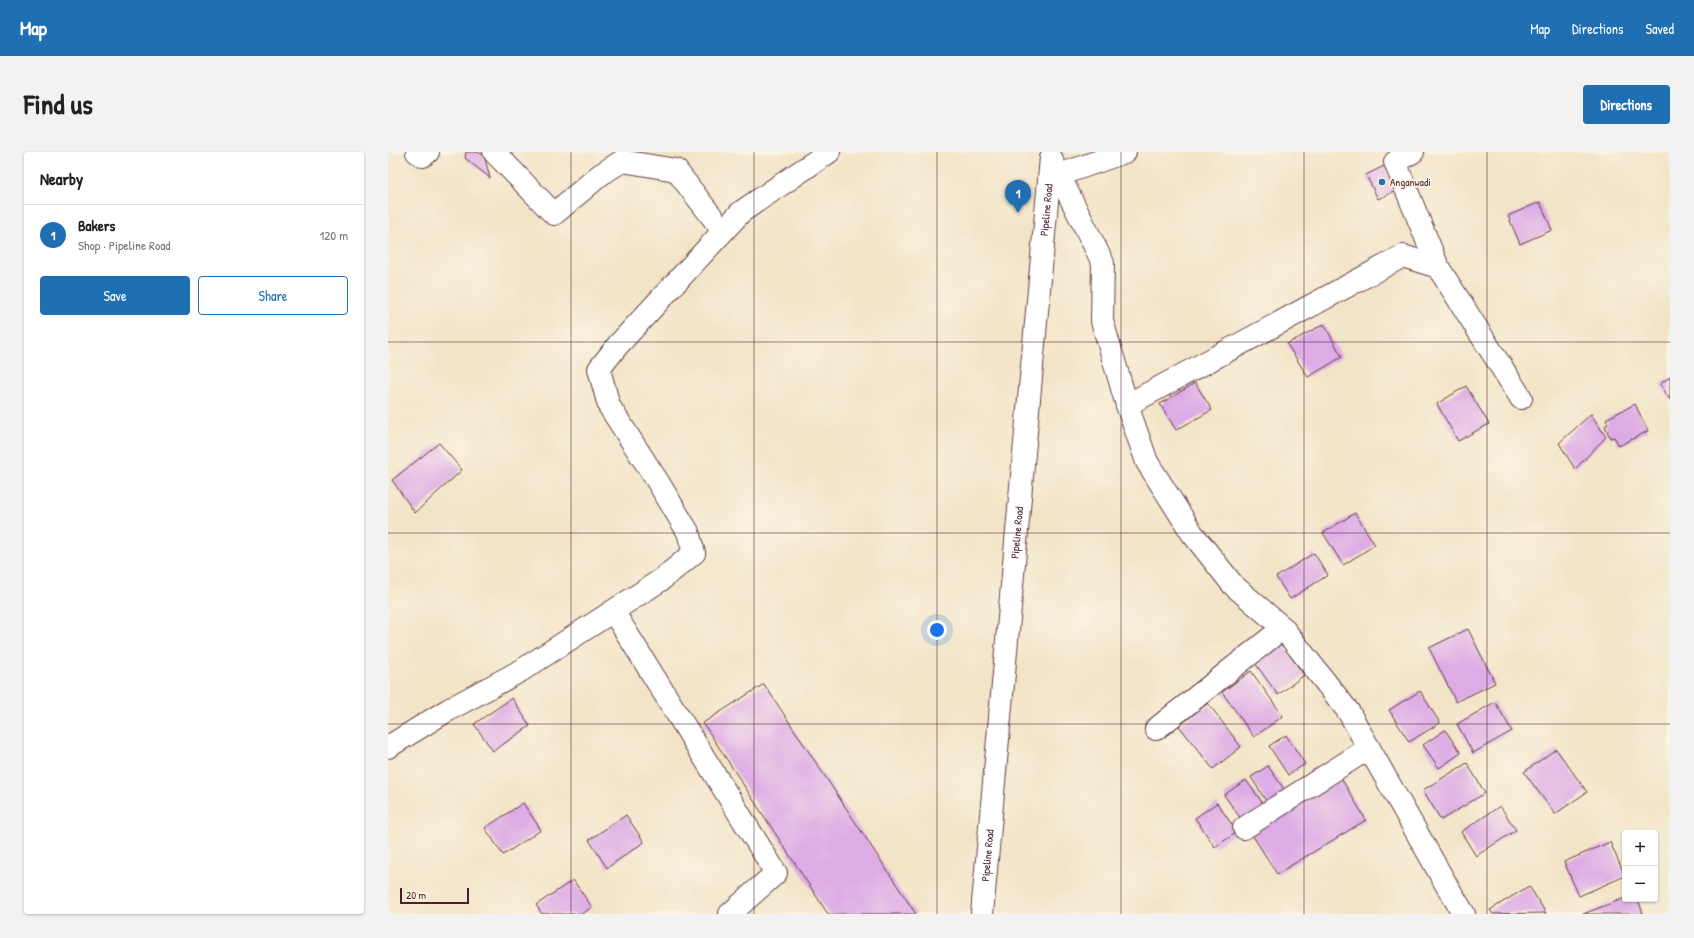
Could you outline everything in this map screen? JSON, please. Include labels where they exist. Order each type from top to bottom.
[{"type":"street","points":[[417,152],[423,156],[428,152]]},
{"type":"street","points":[[494,152],[554,214],[600,175],[622,161],[640,158],[676,170],[723,232]]},
{"type":"street","points":[[388,747],[448,710],[522,670],[661,580],[694,553],[688,532],[609,406],[598,369],[741,212],[829,152]]},
{"type":"street","points":[[1125,152],[1053,162],[1103,263],[1102,321],[1127,404],[1147,462],[1192,533],[1233,585],[1283,628],[1348,711],[1464,914]]},
{"type":"street","points":[[1413,152],[1395,162],[1438,267],[1521,398]]},
{"type":"street","name":"Pipeline Road","points":[[982,914],[1053,162]]},
{"type":"street","points":[[1127,404],[1403,256],[1438,267]]},
{"type":"street","points":[[613,611],[776,873],[730,914]]},
{"type":"street","points":[[1156,729],[1283,628]]},
{"type":"street","points":[[1244,828],[1369,748]]},
{"type":"building","points":[[466,152],[477,152],[484,155],[490,178],[465,158]]},
{"type":"building","name":"Anganwadi","points":[[1386,165],[1398,190],[1378,199],[1366,175]]},
{"type":"building","points":[[1540,202],[1552,230],[1520,244],[1508,216]]},
{"type":"building","points":[[1324,324],[1342,357],[1308,377],[1287,344]]},
{"type":"building","points":[[1670,377],[1670,400],[1660,384]]},
{"type":"building","points":[[1195,383],[1212,410],[1176,430],[1160,404]]},
{"type":"building","points":[[1466,386],[1489,424],[1458,441],[1437,404]]},
{"type":"building","points":[[1635,404],[1648,431],[1619,446],[1614,437],[1610,438],[1605,426],[1608,424],[1606,419]]},
{"type":"building","points":[[1591,414],[1606,437],[1575,469],[1559,443]]},
{"type":"building","points":[[439,443],[462,470],[415,513],[392,480]]},
{"type":"building","points":[[1355,513],[1375,545],[1343,565],[1323,533]]},
{"type":"building","points":[[1314,553],[1328,575],[1290,599],[1276,577]]},
{"type":"building","points":[[1468,629],[1495,683],[1456,702],[1429,648]]},
{"type":"building","points":[[1279,640],[1304,675],[1278,695],[1252,659]]},
{"type":"building","points":[[1251,671],[1283,716],[1254,737],[1222,692]]},
{"type":"building","points":[[764,684],[916,914],[828,914],[703,723]]},
{"type":"building","points":[[1420,691],[1440,723],[1409,742],[1389,710]]},
{"type":"building","points":[[512,698],[530,726],[493,751],[474,724]]},
{"type":"building","points":[[1495,702],[1512,731],[1473,753],[1457,724]]},
{"type":"building","points":[[1208,703],[1241,747],[1213,769],[1179,726]]},
{"type":"building","points":[[1445,730],[1461,753],[1439,768],[1423,745]]},
{"type":"building","points":[[1286,735],[1305,764],[1288,775],[1269,746]]},
{"type":"building","points":[[1556,749],[1587,792],[1555,814],[1524,772]]},
{"type":"building","points":[[1467,763],[1485,793],[1441,820],[1423,790]]},
{"type":"building","points":[[1268,766],[1288,795],[1270,807],[1251,777]]},
{"type":"building","points":[[1341,778],[1366,820],[1277,874],[1251,833]]},
{"type":"building","points":[[1246,780],[1266,808],[1244,823],[1224,795]]},
{"type":"building","points":[[523,803],[541,830],[503,855],[485,828]]},
{"type":"building","points":[[1217,803],[1237,832],[1215,847],[1195,818]]},
{"type":"building","points":[[1500,806],[1516,830],[1476,856],[1461,832]]},
{"type":"building","points":[[626,815],[644,842],[607,868],[589,840]]},
{"type":"building","points":[[1610,842],[1622,869],[1622,877],[1579,896],[1564,862]]},
{"type":"building","points":[[573,880],[592,907],[582,914],[542,914],[536,905]]},
{"type":"building","points":[[1529,886],[1546,913],[1493,914],[1490,910]]},
{"type":"building","points":[[1622,899],[1622,902],[1639,902],[1643,914],[1583,914]]},
{"type":"place","name":"Anganwadi","points":[[1382,182]]},
{"type":"place","name":"Bakers","points":[[1018,213]]}]
